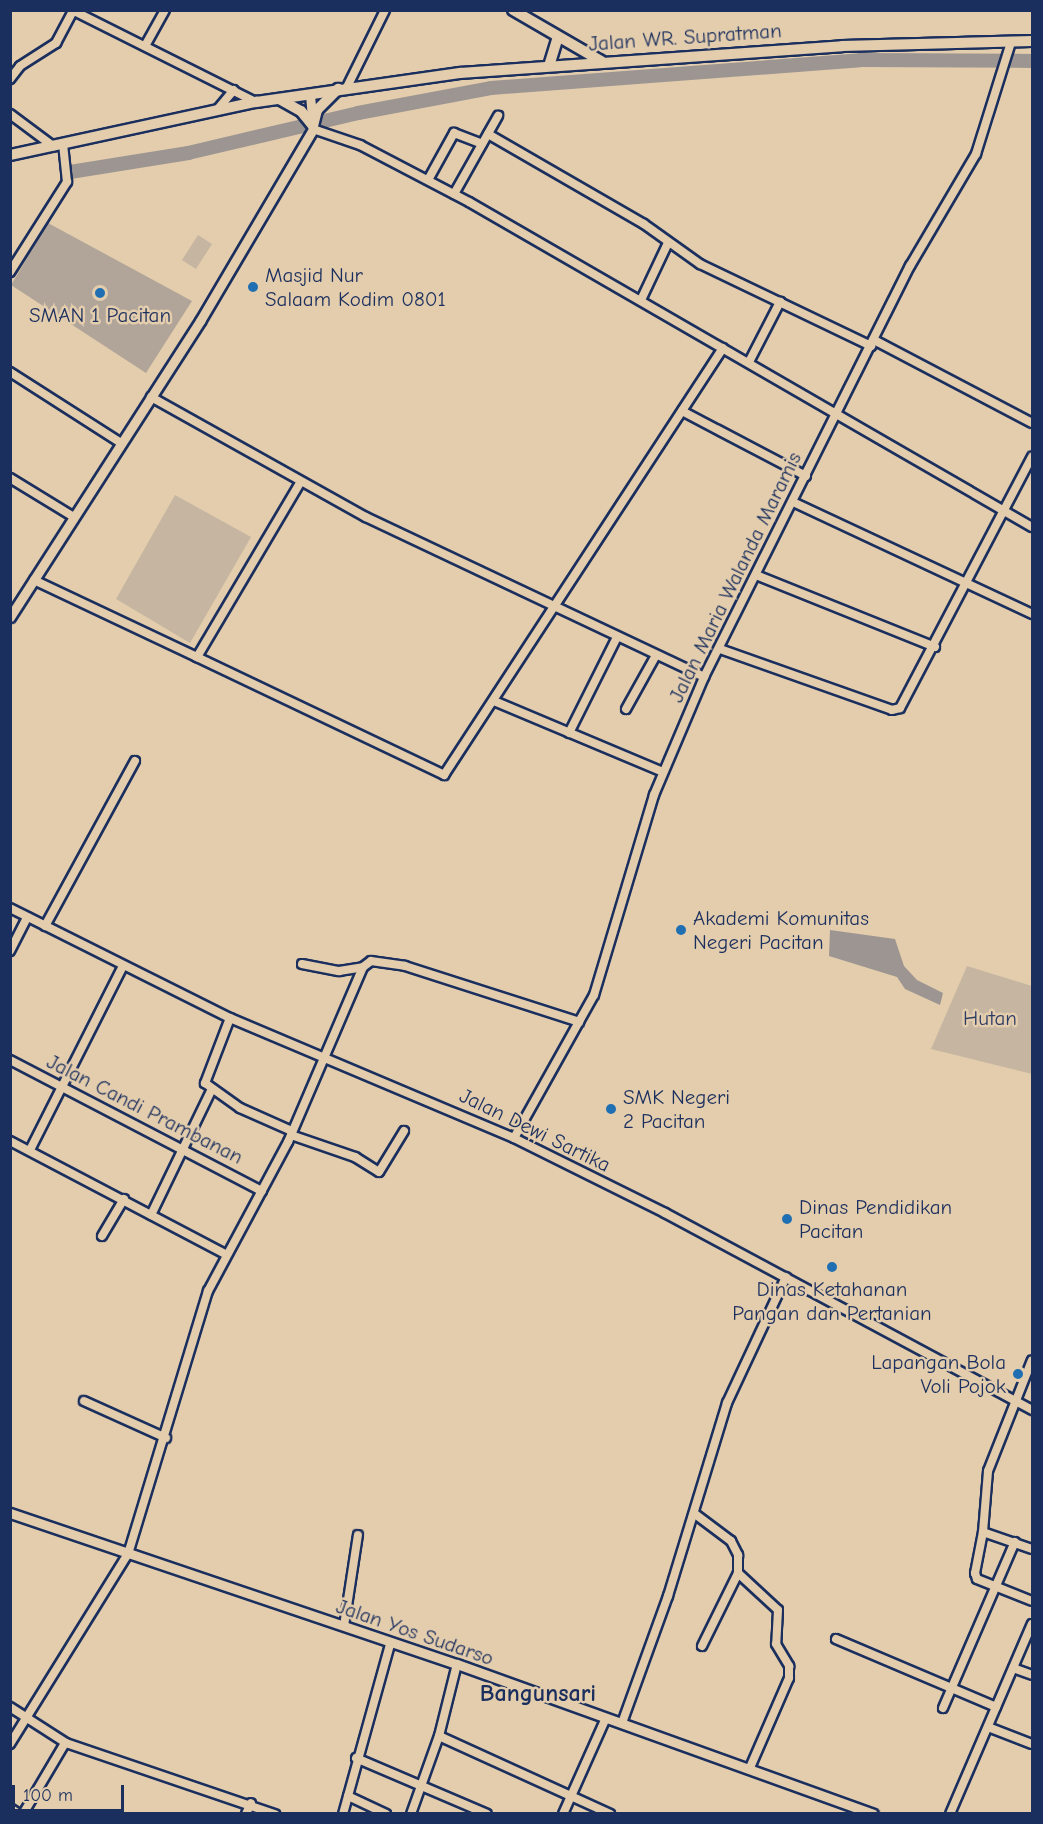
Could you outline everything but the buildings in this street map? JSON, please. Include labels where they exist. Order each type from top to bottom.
[{"type":"highway","points":[[513,10],[557,39],[603,62]]},
{"type":"highway","points":[[549,66],[557,39]]},
{"type":"highway","name":"Jalan WR. Supratman","points":[[10,154],[58,146],[256,102],[344,87],[549,66],[842,46],[1032,42]]},
{"type":"highway","points":[[279,99],[313,124],[320,106],[344,87]]},
{"type":"main road","points":[[10,617],[151,397],[313,124],[310,94]]},
{"type":"main road","name":"Jalan Yos Sudarso","points":[[10,1513],[344,1626],[390,1644],[457,1664],[873,1814]]},
{"type":"street","points":[[145,46],[165,10]]},
{"type":"street","points":[[344,87],[385,10]]},
{"type":"street","points":[[10,79],[20,66],[56,43],[72,11],[256,102]]},
{"type":"street","name":"Jalan Maria Walanda Maramis","points":[[514,1138],[579,1022],[605,964],[663,772],[704,677],[910,266],[976,154],[1009,55],[1011,42]]},
{"type":"street","points":[[216,111],[234,90]]},
{"type":"street","points":[[10,114],[58,146],[66,160],[68,178],[10,272]]},
{"type":"street","points":[[454,194],[498,116]]},
{"type":"street","points":[[313,124],[454,194],[837,411],[1032,527]]},
{"type":"street","points":[[428,180],[454,133],[482,144]]},
{"type":"street","points":[[488,134],[644,224],[700,264],[872,343],[1032,423]]},
{"type":"street","points":[[641,300],[668,243]]},
{"type":"street","points":[[748,362],[780,302]]},
{"type":"street","points":[[34,580],[444,775],[556,610],[723,348]]},
{"type":"street","points":[[10,372],[121,443]]},
{"type":"street","points":[[151,397],[301,481],[556,610],[704,677]]},
{"type":"street","points":[[682,411],[806,477]]},
{"type":"street","points":[[720,649],[892,710],[904,705],[1032,457]]},
{"type":"street","points":[[10,478],[74,517]]},
{"type":"street","points":[[197,657],[301,481]]},
{"type":"street","points":[[793,502],[1032,614]]},
{"type":"street","points":[[756,575],[935,647]]},
{"type":"street","points":[[569,733],[617,637]]},
{"type":"street","points":[[626,709],[656,655]]},
{"type":"street","points":[[494,701],[663,772]]},
{"type":"street","points":[[45,926],[135,761]]},
{"type":"street","name":"Jalan Dewi Sartika","points":[[10,908],[230,1018],[325,1056],[514,1138],[786,1277],[1032,1410]]},
{"type":"street","points":[[10,951],[27,916]]},
{"type":"street","points":[[302,964],[339,971],[363,967],[371,961],[405,966],[579,1022]]},
{"type":"street","points":[[30,1150],[123,966]]},
{"type":"street","points":[[10,1744],[23,1718],[128,1554],[166,1438],[193,1333],[225,1254],[262,1191],[291,1133],[363,967]]},
{"type":"street","points":[[230,1018],[207,1072],[205,1083],[211,1091],[291,1133],[355,1157],[379,1172],[404,1131]]},
{"type":"street","name":"Jalan Candi Prambanan","points":[[10,1060],[262,1191]]},
{"type":"street","points":[[151,1215],[181,1148],[211,1091]]},
{"type":"street","points":[[10,1141],[225,1254]]},
{"type":"street","points":[[102,1236],[124,1199]]},
{"type":"street","points":[[622,1723],[695,1514],[727,1403],[786,1277]]},
{"type":"street","points":[[1032,1360],[988,1471],[983,1532],[975,1576],[997,1588],[1032,1601]]},
{"type":"street","points":[[84,1401],[166,1438]]},
{"type":"street","points":[[695,1514],[731,1541],[738,1555],[738,1573],[702,1646]]},
{"type":"street","points":[[983,1532],[1032,1549]]},
{"type":"street","points":[[344,1626],[357,1535]]},
{"type":"street","points":[[943,1708],[1015,1542]]},
{"type":"street","points":[[738,1573],[778,1610],[776,1644],[790,1672],[749,1770]]},
{"type":"street","points":[[950,1814],[1032,1623]]},
{"type":"street","points":[[836,1639],[996,1707]]},
{"type":"street","points":[[343,1814],[356,1758],[390,1644]]},
{"type":"street","points":[[411,1814],[439,1736],[457,1664]]},
{"type":"street","points":[[1013,1668],[1032,1675]]},
{"type":"street","points":[[10,1707],[23,1718],[65,1743],[250,1803],[275,1814]]},
{"type":"street","points":[[563,1814],[606,1718]]},
{"type":"street","points":[[988,1727],[1032,1744]]},
{"type":"street","points":[[439,1736],[572,1794],[610,1814]]},
{"type":"street","points":[[10,1808],[21,1814],[65,1743]]},
{"type":"street","points":[[356,1758],[423,1784],[487,1814]]},
{"type":"street","points":[[348,1796],[386,1814]]},
{"type":"street","points":[[246,1814],[250,1803]]},
{"type":"green space","points":[[198,235],[212,244],[196,269],[182,260]]},
{"type":"green space","points":[[175,495],[251,537],[190,643],[116,599]]},
{"type":"green space","name":"Hutan","points":[[967,966],[1032,986],[1032,1074],[931,1049]]},
{"type":"shaded area","points":[[830,930],[895,939],[904,966],[917,980],[943,993],[940,1005],[905,989],[897,977],[829,956]]},
{"type":"waterway","points":[[70,172],[188,153],[358,113],[491,88],[860,60],[1032,61]]},
{"type":"place","name":"Masjid Nur Salaam Kodim 0801","points":[[253,287]]},
{"type":"place","name":"SMAN 1 Pacitan","points":[[100,293]]},
{"type":"place","name":"Akademi Komunitas Negeri Pacitan","points":[[681,930]]},
{"type":"place","name":"SMK Negeri 2 Pacitan","points":[[611,1109]]},
{"type":"place","name":"Dinas Pendidikan Pacitan","points":[[787,1219]]},
{"type":"place","name":"Dinas Ketahanan Pangan dan Pertanian","points":[[832,1267]]},
{"type":"place","name":"Lapangan Bola Voli Pojok","points":[[1018,1374]]},
{"type":"district","name":"Bangunsari","points":[[538,1694]]}]
